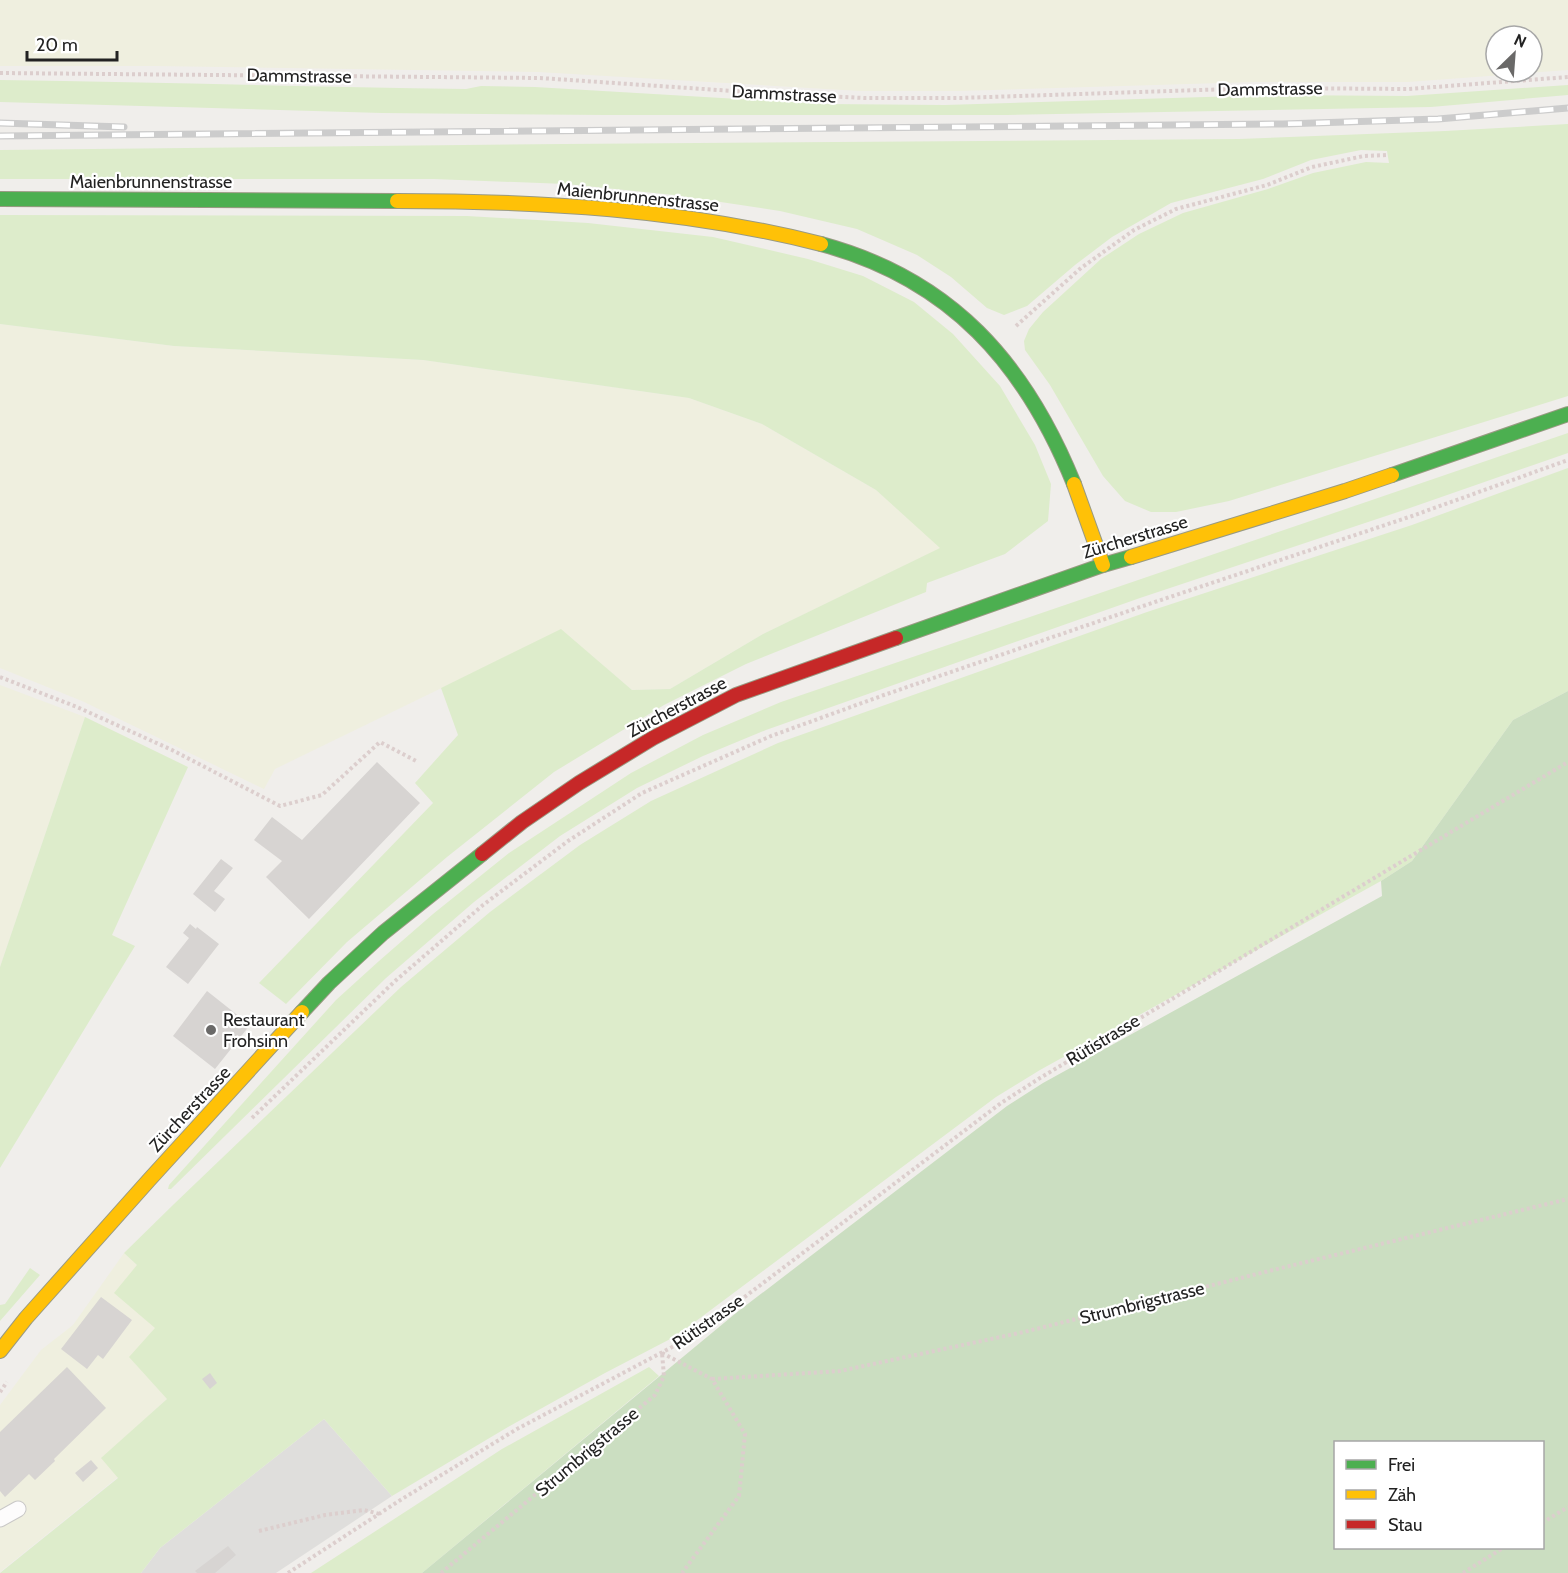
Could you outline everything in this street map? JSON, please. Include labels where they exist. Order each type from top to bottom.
[{"type":"main road","name":"Maienbrunnenstrasse","points":[[0,199],[466,201],[598,208],[762,230],[831,247],[881,265],[907,278],[951,308],[994,347],[1038,407],[1053,435],[1080,496],[1103,565]]},
{"type":"main road","name":"Zürcherstrasse","points":[[0,1351],[102,1232],[329,983],[383,933],[522,822],[579,783],[653,738],[736,694],[1103,565],[1345,491],[1568,414]]},
{"type":"lane","points":[[0,1519],[18,1509]]},
{"type":"path","name":"Dammstrasse","points":[[0,73],[540,78],[864,98],[960,98],[1260,88],[1408,89],[1568,77]]},
{"type":"path","points":[[994,347],[1082,268],[1134,230],[1176,208],[1267,185],[1312,166],[1364,156],[1386,155]]},
{"type":"path","points":[[250,1120],[394,982],[483,905],[568,841],[642,793],[771,736],[884,695],[1412,516],[1568,460]]},
{"type":"path","points":[[0,677],[77,707],[172,750],[280,806],[321,795],[380,742],[418,762]]},
{"type":"path","name":"Rütistrasse","points":[[380,1514],[518,1429],[693,1336],[1001,1103],[1568,762]]},
{"type":"path","name":"Strumbrigstrasse","points":[[712,1379],[840,1371],[1024,1332],[1273,1269],[1568,1199]]},
{"type":"path","points":[[662,1353],[712,1379],[745,1434],[739,1496],[682,1573]]},
{"type":"path","name":"Strumbrigstrasse","points":[[441,1573],[655,1395],[664,1376],[662,1353]]},
{"type":"path","points":[[0,1392],[11,1377]]},
{"type":"path","points":[[1544,1522],[1568,1507]]},
{"type":"path","points":[[259,1532],[325,1515],[364,1510],[380,1514]]},
{"type":"path","points":[[288,1573],[380,1514]]},
{"type":"path","points":[[1463,1573],[1501,1549]]},
{"type":"shaded area","points":[[324,1419],[392,1496],[276,1573],[141,1573],[160,1548]]},
{"type":"green space","points":[[0,0],[1568,0],[1568,70],[1544,72],[1544,24],[1484,24],[1484,76],[1408,82],[1255,82],[959,91],[860,91],[538,72],[0,66]]},
{"type":"green space","points":[[0,80],[466,89],[481,86],[535,87],[826,104],[945,105],[1273,95],[1407,96],[1568,85],[1568,95],[1431,107],[1007,115],[382,113],[0,102]]},
{"type":"green space","points":[[1568,124],[1568,396],[1229,501],[1176,512],[1151,512],[1125,501],[1103,476],[1050,385],[1025,350],[1024,341],[1029,329],[1043,312],[1101,259],[1139,234],[1183,213],[1268,189],[1313,173],[1366,162],[1389,163],[1387,151],[1361,150],[1311,160],[1263,179],[1171,203],[1112,237],[1027,306],[1004,315],[987,308],[951,277],[917,255],[857,229],[780,211],[674,195],[566,184],[434,179],[0,179],[0,150],[1239,139]]},
{"type":"green space","points":[[0,215],[467,216],[588,223],[713,237],[808,259],[863,276],[914,302],[953,334],[1000,386],[1035,445],[1051,484],[1048,521],[1005,554],[927,583],[926,592],[746,664],[664,705],[554,772],[447,857],[347,942],[286,1004],[259,983],[433,803],[415,783],[458,735],[441,688],[561,629],[632,690],[670,689],[763,634],[940,548],[876,490],[762,424],[689,398],[423,360],[174,346],[0,324]]},
{"type":"green space","points":[[0,324],[174,346],[423,360],[689,398],[762,424],[876,490],[941,548],[763,634],[670,689],[632,690],[561,630],[275,769],[264,789],[82,701],[0,668]]},
{"type":"green space","points":[[1568,433],[1568,453],[1140,598],[766,730],[703,756],[637,788],[560,836],[474,902],[386,978],[171,1189],[168,1189],[169,1185],[336,1000],[379,961],[509,853],[631,773],[703,735],[781,702]]},
{"type":"green space","points":[[1568,468],[1568,691],[1513,720],[1412,861],[1381,881],[1040,1070],[996,1097],[676,1336],[508,1427],[392,1496],[324,1419],[160,1548],[141,1573],[0,1573],[118,1478],[101,1458],[167,1399],[129,1357],[155,1328],[114,1293],[137,1265],[124,1253],[401,987],[490,912],[580,845],[651,801],[778,743],[1147,612],[1412,525]]},
{"type":"green space","points":[[0,685],[85,717],[0,967]]},
{"type":"green space","points":[[1568,691],[1568,1573],[422,1573],[736,1313],[1007,1106],[1043,1083],[1382,896],[1381,881],[1412,861],[1513,720]]},
{"type":"green space","points":[[85,717],[188,767],[112,935],[135,946],[0,1168],[0,967]]},
{"type":"green space","points":[[124,1253],[137,1265],[155,1328],[167,1399],[102,1458],[118,1477],[0,1572],[0,1405],[41,1350],[73,1325]]},
{"type":"green space","points":[[30,1268],[40,1275],[0,1321],[0,1305],[5,1304]]},
{"type":"green space","points":[[649,1367],[659,1376],[422,1573],[311,1573],[502,1449]]},
{"type":"building","points":[[377,762],[420,803],[309,919],[266,877],[282,861],[254,840],[272,817],[302,840]]},
{"type":"building","points":[[221,859],[233,868],[214,891],[225,899],[215,912],[193,894]]},
{"type":"building","points":[[190,924],[219,944],[188,984],[166,967],[189,938],[183,933]]},
{"type":"building","name":"Restaurant Frohsinn","points":[[207,991],[250,1025],[215,1069],[173,1036]]},
{"type":"building","points":[[101,1297],[132,1320],[103,1359],[98,1355],[87,1369],[61,1349]]},
{"type":"building","points":[[67,1367],[106,1408],[35,1480],[29,1474],[5,1497],[0,1491],[0,1432]]},
{"type":"building","points":[[210,1373],[217,1383],[210,1389],[202,1379]]},
{"type":"building","points":[[91,1460],[98,1468],[83,1482],[75,1473]]},
{"type":"building","points":[[228,1546],[236,1555],[215,1573],[195,1571]]},
{"type":"railway","points":[[0,136],[1283,124],[1438,119],[1568,108]]},
{"type":"railway","points":[[0,123],[124,127]]},
{"type":"traffic: fast","points":[[0,199],[397,201]]},
{"type":"traffic: fast","points":[[821,244],[867,259],[908,279],[945,303],[978,332],[1007,364],[1032,400],[1074,484]]},
{"type":"traffic: fast","points":[[1392,475],[1568,414]]},
{"type":"traffic: fast","points":[[896,638],[1131,557]]},
{"type":"traffic: fast","points":[[302,1012],[329,983],[383,933],[482,854]]},
{"type":"traffic: slow","points":[[397,201],[504,203],[611,209],[716,223],[821,244]]},
{"type":"traffic: slow","points":[[1131,557],[1392,475]]},
{"type":"traffic: slow","points":[[1074,484],[1103,565]]},
{"type":"traffic: slow","points":[[0,1351],[26,1318],[302,1012]]},
{"type":"traffic: jam","points":[[482,854],[522,822],[579,783],[653,738],[736,695],[896,638]]},
{"type":"place","name":"Restaurant Frohsinn","points":[[211,1030]]}]
